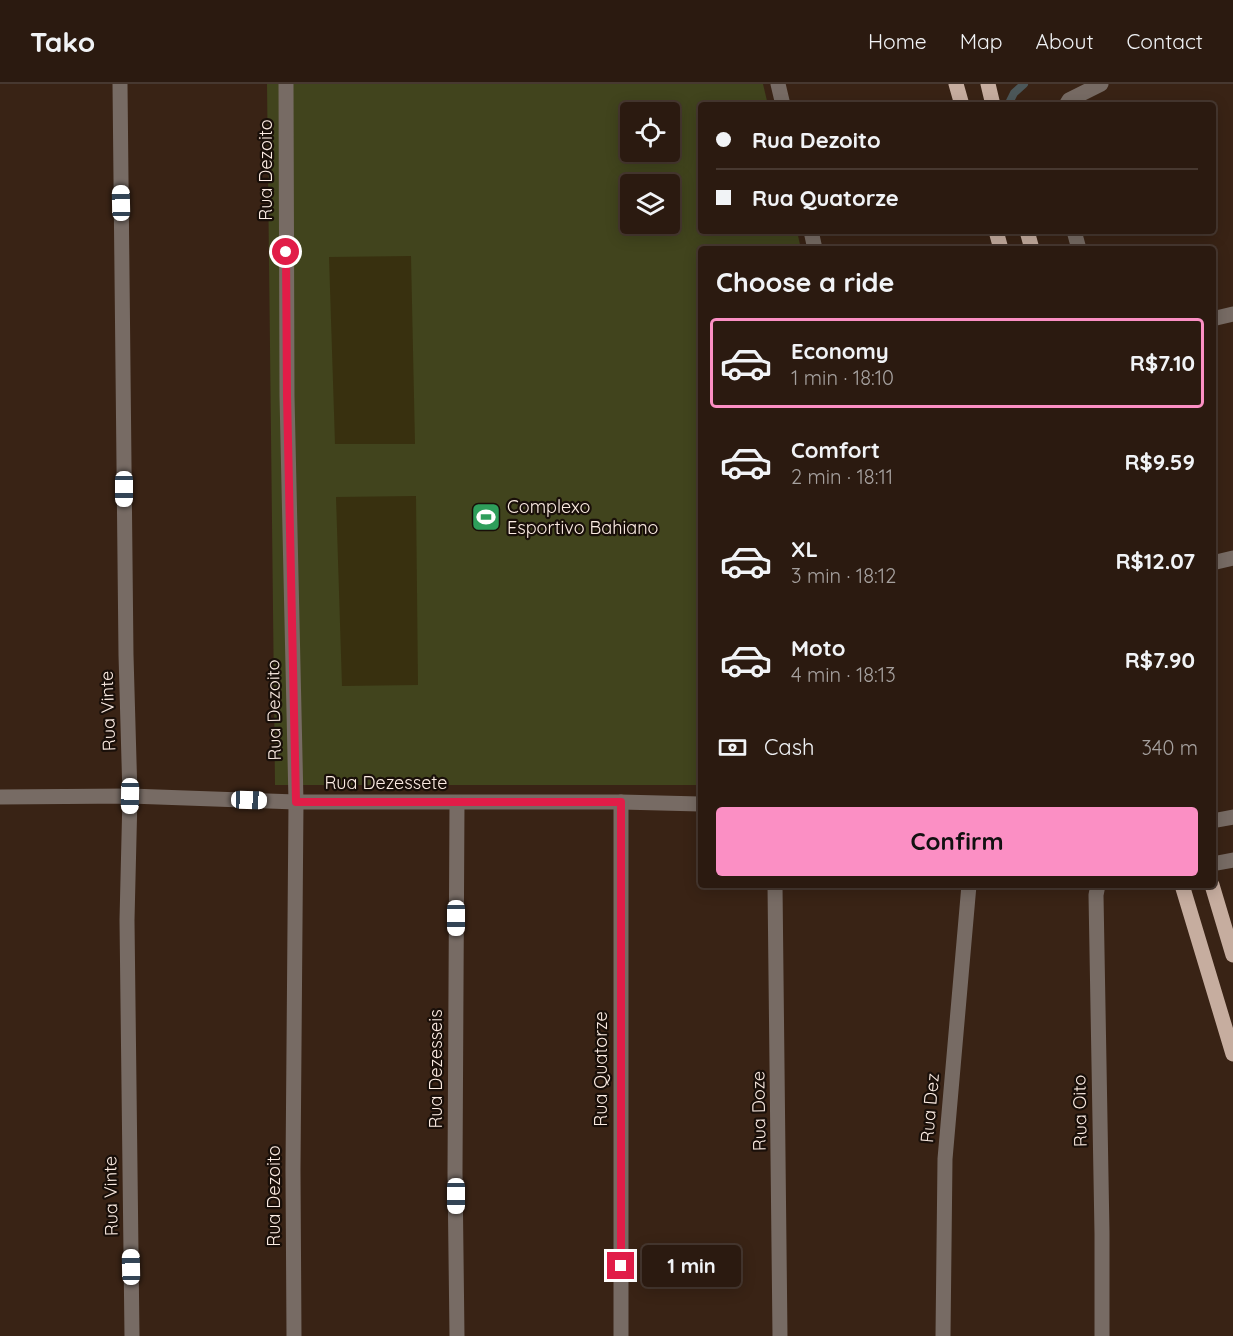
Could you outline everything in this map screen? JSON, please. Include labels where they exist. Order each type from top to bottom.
[{"type":"main road","points":[[956,84],[961,102]]},
{"type":"main road","points":[[988,84],[992,102]]},
{"type":"main road","points":[[1183,888],[1233,1053]]},
{"type":"main road","points":[[1213,888],[1233,955]]},
{"type":"street","name":"Rua Vinte","points":[[120,84],[126,655],[130,796],[127,920],[132,1336]]},
{"type":"street","name":"Rua Dezoito","points":[[286,84],[287,396],[296,802],[294,1336]]},
{"type":"street","points":[[778,84],[782,102]]},
{"type":"street","points":[[1068,102],[1101,84]]},
{"type":"street","points":[[1216,318],[1233,314]]},
{"type":"street","points":[[1216,562],[1233,558]]},
{"type":"street","name":"Rua Dezessete","points":[[0,797],[130,796],[296,802],[698,804]]},
{"type":"street","name":"Rua Dezesseis","points":[[457,802],[455,1161],[457,1336]]},
{"type":"street","name":"Rua Quatorze","points":[[621,802],[621,1336]]},
{"type":"street","points":[[1216,820],[1233,817]]},
{"type":"street","points":[[1216,863],[1233,860]]},
{"type":"street","name":"Rua Doze","points":[[775,888],[780,1336]]},
{"type":"street","name":"Rua Dez","points":[[943,1336],[945,1159],[969,888]]},
{"type":"street","name":"Rua Oito","points":[[1097,888],[1102,1336]]},
{"type":"green space","name":"Complexo Esportivo Bahiano","points":[[267,84],[763,84],[767,102],[698,102],[698,234],[798,234],[800,246],[698,246],[698,785],[275,785]]},
{"type":"sand","points":[[411,256],[415,444],[335,444],[329,257]]},
{"type":"sand","points":[[416,496],[418,685],[342,686],[336,497]]},
{"type":"waterway","points":[[1010,102],[1014,93],[1024,84]]},
{"type":"place","name":"Complexo Esportivo Bahiano","points":[[486,517]]},
{"type":"route","points":[[286,252],[296,802],[621,802],[621,1266]]}]
